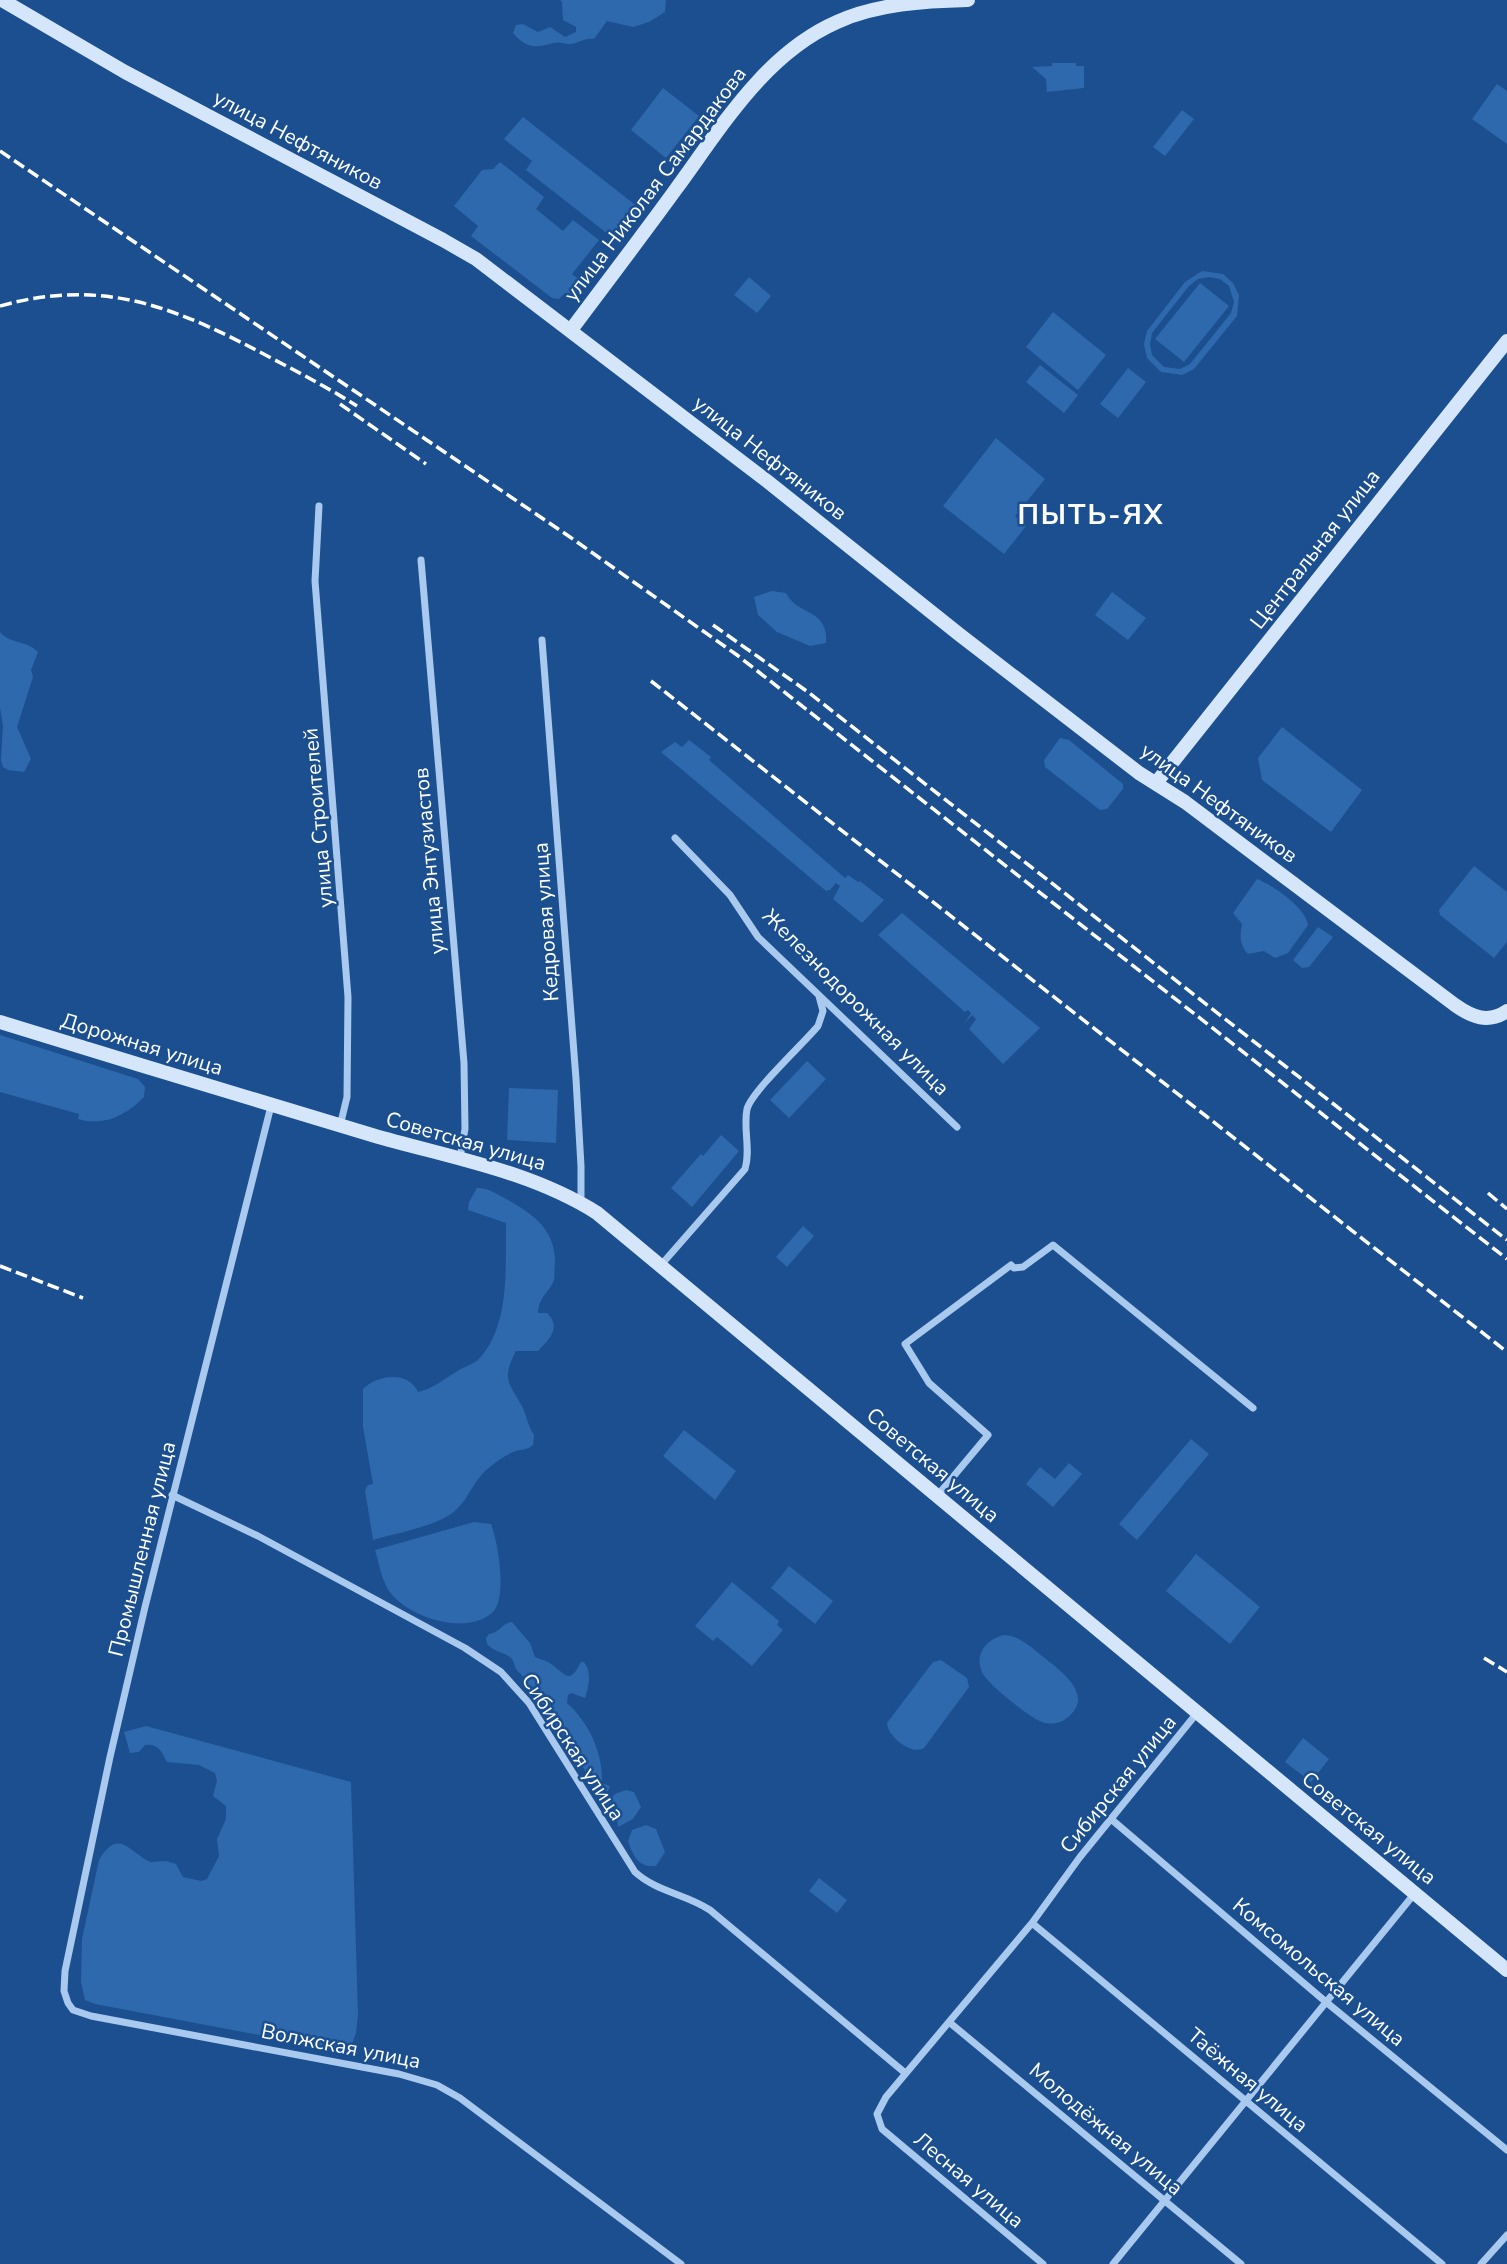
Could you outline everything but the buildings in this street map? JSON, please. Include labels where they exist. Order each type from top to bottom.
[{"type":"street","name":"улица Нефтяников","points":[[2,0],[125,72],[462,250],[571,330],[786,496],[960,635],[1469,1014],[1487,1018],[1507,1011]]},
{"type":"street","name":"улица Николая Самардакова","points":[[571,330],[744,97],[789,52],[819,31],[852,16],[899,6],[968,0]]},
{"type":"street","name":"Центральная улица","points":[[1156,783],[1507,341]]},
{"type":"street","name":"улица Строителей","points":[[319,506],[315,581],[348,997],[347,1097],[340,1126]]},
{"type":"street","name":"улица Энтузиастов","points":[[421,559],[464,1063],[465,1129],[459,1160]]},
{"type":"street","name":"Кедровая улица","points":[[542,640],[576,1079],[581,1202]]},
{"type":"street","name":"Железнодорожная улица","points":[[675,838],[730,895],[758,937],[957,1127]]},
{"type":"street","points":[[662,1265],[744,1169],[747,1160],[746,1120],[750,1102],[818,1026],[823,1011],[818,994]]},
{"type":"street","name":"Дорожная улица","points":[[0,1022],[271,1106]]},
{"type":"street","name":"Советская улица","points":[[271,1106],[535,1182],[581,1202],[614,1225],[1507,1970]]},
{"type":"street","name":"Промышленная улица","points":[[68,2003],[64,1991],[65,1970],[110,1757],[271,1106]]},
{"type":"street","points":[[937,1496],[988,1434],[929,1383],[905,1344],[1011,1265],[1014,1268],[1023,1267],[1053,1245],[1254,1408]]},
{"type":"street","name":"Сибирская улица","points":[[173,1495],[258,1536],[465,1647],[501,1672],[529,1703],[635,1872],[654,1886],[697,1902],[710,1910],[904,2072]]},
{"type":"street","name":"Сибирская улица","points":[[877,2119],[882,2103],[904,2072],[1032,1923],[1111,1819],[1198,1712]]},
{"type":"street","name":"Комсомольская улица","points":[[1111,1819],[1326,2002],[1507,2150]]},
{"type":"street","points":[[1113,2264],[1415,1892]]},
{"type":"street","name":"Таёжная улица","points":[[1032,1923],[1441,2264]]},
{"type":"street","name":"Волжская улица","points":[[68,2003],[73,2010],[91,2016],[399,2074],[436,2085],[481,2114],[681,2264]]},
{"type":"street","name":"Молодёжная улица","points":[[949,2022],[1241,2264]]},
{"type":"street","name":"Лесная улица","points":[[877,2119],[882,2129],[1042,2264]]},
{"type":"street","points":[[1481,2264],[1507,2235]]},
{"type":"shaded area","points":[[560,0],[666,0],[665,12],[649,22],[633,27],[607,21],[594,39],[569,44],[532,46],[513,33],[516,25],[523,24],[538,32],[550,27],[565,37],[576,32],[576,27],[563,20]]},
{"type":"shaded area","points":[[1052,63],[1076,63],[1076,66],[1084,66],[1084,88],[1047,92],[1046,79],[1032,67],[1052,66]]},
{"type":"shaded area","points":[[1497,84],[1507,91],[1507,144],[1472,119]]},
{"type":"shaded area","points":[[663,88],[699,116],[666,158],[631,130]]},
{"type":"shaded area","points":[[1182,110],[1194,119],[1165,156],[1153,147]]},
{"type":"shaded area","points":[[523,117],[643,211],[618,242],[526,170],[532,161],[504,139]]},
{"type":"shaded area","points":[[500,162],[544,197],[536,209],[563,231],[573,220],[599,240],[572,274],[585,284],[572,300],[565,293],[559,299],[552,298],[471,236],[478,226],[454,206],[482,170],[493,169]]},
{"type":"shaded area","points":[[1202,271],[1223,274],[1233,283],[1239,295],[1237,316],[1194,369],[1182,375],[1161,372],[1147,358],[1144,344],[1147,331],[1185,282]],"holes":[[[1198,279],[1220,279],[1229,286],[1234,302],[1231,313],[1190,364],[1180,369],[1164,367],[1152,355],[1152,333],[1189,286]]]},
{"type":"shaded area","points":[[749,277],[771,296],[757,313],[734,295]]},
{"type":"shaded area","points":[[1200,283],[1229,306],[1184,362],[1155,339]]},
{"type":"shaded area","points":[[1053,312],[1106,355],[1078,390],[1026,347]]},
{"type":"shaded area","points":[[1040,365],[1078,395],[1064,413],[1026,382]]},
{"type":"shaded area","points":[[1128,368],[1146,382],[1118,418],[1100,404]]},
{"type":"shaded area","points":[[996,438],[1045,479],[1015,516],[1026,526],[1004,554],[943,506]]},
{"type":"shaded area","points":[[772,591],[786,593],[797,606],[818,618],[826,632],[826,643],[810,646],[777,632],[758,615],[754,597]]},
{"type":"shaded area","points":[[1112,592],[1146,618],[1128,640],[1095,615]]},
{"type":"shaded area","points":[[0,632],[38,652],[17,727],[31,759],[24,772],[8,770],[3,767],[1,760],[3,726],[0,708]]},
{"type":"shaded area","points":[[1282,727],[1362,790],[1331,832],[1262,780],[1258,758]]},
{"type":"shaded area","points":[[1060,738],[1069,740],[1123,784],[1123,789],[1107,809],[1100,810],[1045,767],[1044,760]]},
{"type":"shaded area","points":[[689,740],[845,878],[848,875],[860,881],[884,900],[862,923],[833,899],[840,886],[836,883],[826,891],[661,752],[675,742],[682,747]]},
{"type":"shaded area","points":[[1474,866],[1507,892],[1507,942],[1494,958],[1440,915],[1439,910]]},
{"type":"shaded area","points":[[1257,879],[1280,892],[1295,905],[1306,918],[1308,925],[1288,953],[1275,958],[1264,951],[1248,954],[1241,940],[1242,924],[1233,913]]},
{"type":"shaded area","points":[[902,913],[1040,1028],[1003,1064],[969,1029],[976,1019],[972,1015],[964,1024],[971,1013],[968,1010],[965,1012],[878,935]]},
{"type":"shaded area","points":[[1318,927],[1333,937],[1309,967],[1302,968],[1293,960]]},
{"type":"shaded area","points":[[0,1035],[138,1079],[145,1087],[144,1097],[114,1118],[87,1121],[78,1119],[79,1114],[0,1092]]},
{"type":"shaded area","points":[[807,1061],[826,1079],[789,1118],[770,1100]]},
{"type":"shaded area","points":[[509,1088],[558,1090],[556,1143],[507,1140]]},
{"type":"shaded area","points":[[721,1135],[739,1151],[692,1207],[671,1188]]},
{"type":"shaded area","points":[[477,1188],[495,1193],[534,1217],[552,1242],[554,1280],[540,1302],[538,1313],[547,1313],[554,1328],[538,1351],[516,1351],[508,1375],[534,1435],[533,1445],[510,1454],[484,1472],[461,1505],[448,1516],[428,1525],[373,1540],[365,1490],[368,1485],[373,1484],[363,1427],[363,1389],[376,1380],[392,1377],[407,1380],[418,1392],[428,1389],[479,1359],[497,1329],[504,1294],[506,1223],[468,1210],[469,1202]]},
{"type":"shaded area","points":[[803,1226],[814,1236],[787,1267],[776,1257]]},
{"type":"shaded area","points":[[684,1430],[736,1471],[715,1500],[663,1456]]},
{"type":"shaded area","points":[[1191,1439],[1209,1454],[1137,1540],[1119,1524]]},
{"type":"shaded area","points":[[1069,1463],[1082,1474],[1053,1507],[1026,1484],[1040,1467],[1055,1479]]},
{"type":"shaded area","points":[[474,1522],[491,1524],[496,1544],[501,1583],[497,1606],[492,1613],[481,1620],[452,1623],[422,1615],[397,1600],[384,1581],[375,1550]]},
{"type":"shaded area","points":[[1196,1554],[1260,1607],[1230,1644],[1166,1591]]},
{"type":"shaded area","points":[[789,1566],[833,1601],[815,1624],[771,1588]]},
{"type":"shaded area","points":[[732,1582],[779,1621],[777,1625],[783,1630],[752,1666],[717,1637],[713,1641],[695,1626]]},
{"type":"shaded area","points":[[512,1622],[530,1643],[535,1657],[568,1676],[574,1674],[581,1662],[587,1666],[589,1680],[585,1698],[571,1693],[567,1703],[593,1738],[600,1760],[602,1783],[610,1786],[608,1791],[601,1792],[592,1784],[575,1752],[517,1671],[512,1659],[487,1644],[486,1638],[489,1634]]},
{"type":"shaded area","points":[[1005,1635],[1027,1644],[1060,1671],[1073,1686],[1078,1701],[1075,1710],[1064,1720],[1052,1724],[1036,1719],[1001,1693],[983,1674],[980,1661],[983,1649],[992,1640]]},
{"type":"shaded area","points":[[941,1660],[967,1678],[969,1687],[924,1748],[919,1750],[907,1747],[891,1734],[887,1723],[933,1662]]},
{"type":"shaded area","points":[[146,1726],[351,1782],[358,2015],[351,2047],[343,2050],[322,2047],[85,2000],[81,1982],[82,1939],[99,1860],[106,1850],[118,1843],[150,1862],[166,1861],[176,1864],[183,1877],[201,1881],[207,1879],[219,1856],[217,1839],[226,1819],[226,1806],[213,1796],[217,1781],[215,1773],[199,1765],[167,1762],[153,1745],[145,1745],[139,1752],[130,1753],[124,1732]]},
{"type":"shaded area","points":[[1303,1738],[1329,1759],[1311,1782],[1285,1762]]},
{"type":"shaded area","points":[[626,1790],[634,1792],[641,1807],[633,1819],[618,1827],[617,1816],[607,1812],[606,1803],[615,1794]]},
{"type":"shaded area","points":[[646,1825],[656,1829],[665,1852],[656,1866],[641,1863],[634,1856],[628,1841],[632,1830]]},
{"type":"shaded area","points":[[819,1878],[847,1900],[837,1913],[809,1891]]},
{"type":"railway","points":[[0,151],[570,537],[737,655],[1507,1259]]},
{"type":"railway","points":[[0,306],[39,298],[75,295],[142,303],[174,313],[239,341],[357,406]]},
{"type":"railway","points":[[340,404],[426,464]]},
{"type":"railway","points":[[713,625],[808,692],[1507,1240]]},
{"type":"railway","points":[[651,681],[1507,1352]]},
{"type":"railway","points":[[1488,1193],[1507,1209]]},
{"type":"railway","points":[[0,1266],[83,1298]]},
{"type":"railway","points":[[1484,1658],[1507,1672]]},
{"type":"district","name":"ПЫТЬ-ЯХ","points":[[1091,515]]}]
